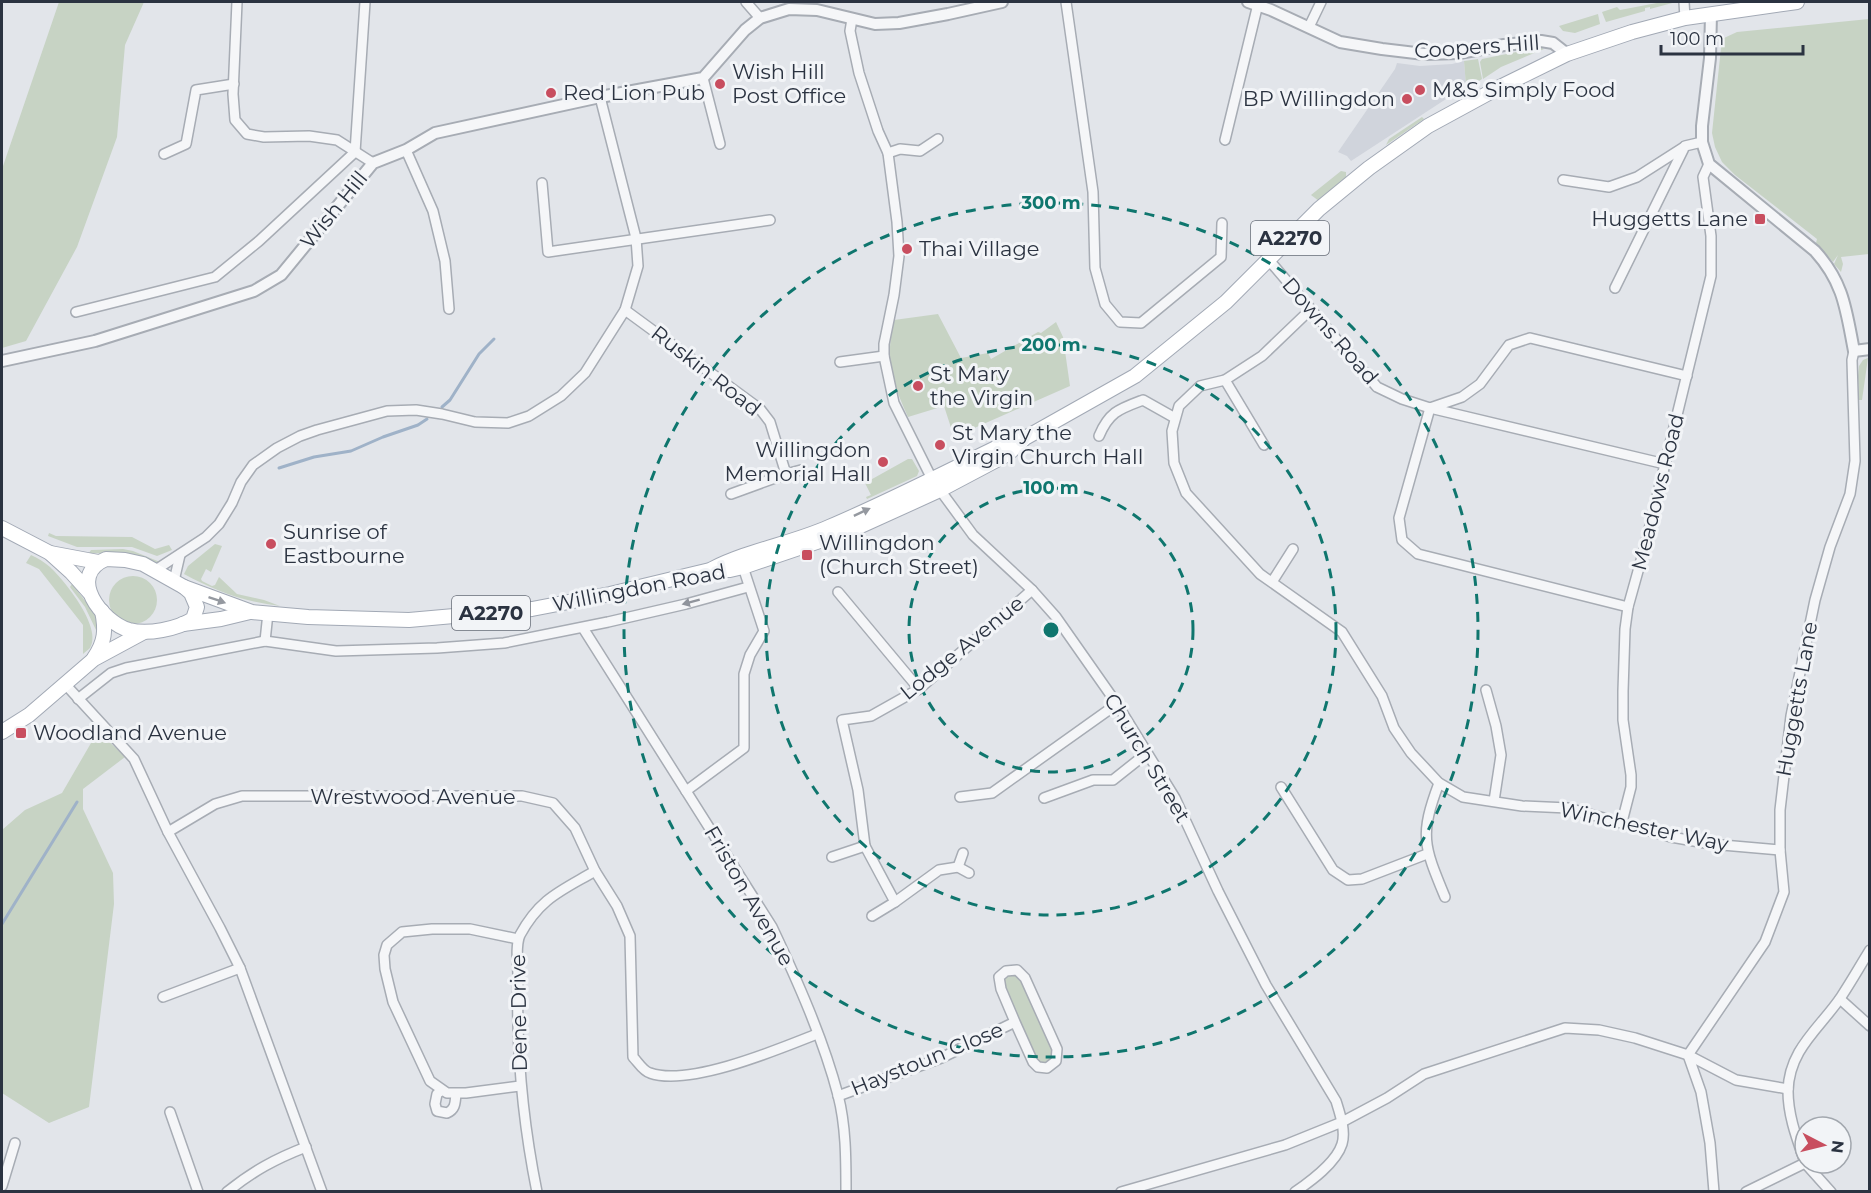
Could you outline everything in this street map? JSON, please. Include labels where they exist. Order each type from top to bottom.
[{"type":"main road","name":"A2270","points":[[710,570],[728,560],[790,543],[1008,454],[1025,438],[1135,376],[1226,302],[1327,203],[1369,168],[1428,126],[1496,89],[1567,54],[1632,32],[1685,18],[1797,2]]},
{"type":"main road","name":"Willingdon Road","points":[[144,632],[252,612],[308,617],[409,620],[532,609],[610,594],[710,570],[730,570],[743,567],[852,530],[936,484]]},
{"type":"main road","points":[[2,528],[50,554],[71,572],[111,620],[120,626],[144,632]]},
{"type":"main road","points":[[50,554],[98,562]]},
{"type":"main road","name":"Willingdon Road","points":[[98,562],[106,559],[134,561],[179,584],[252,612]]},
{"type":"main road","points":[[89,592],[88,574],[98,562]]},
{"type":"main road","points":[[179,584],[191,593],[196,606],[193,619],[182,624]]},
{"type":"main road","points":[[94,659],[102,647],[105,630],[101,609]]},
{"type":"main road","points":[[2,732],[29,715],[94,659],[144,632]]},
{"type":"street","points":[[237,2],[235,120],[248,134],[264,137],[309,136],[337,140],[373,163]]},
{"type":"street","points":[[76,312],[214,277],[259,241],[355,152],[365,2]]},
{"type":"street","points":[[746,2],[760,18]]},
{"type":"street","points":[[720,144],[703,78],[745,30],[760,18],[789,9],[818,10],[875,24],[899,23],[1002,2]]},
{"type":"street","points":[[1066,2],[1093,192],[1095,268],[1105,304],[1120,322],[1141,323],[1221,257],[1222,223]]},
{"type":"street","points":[[1309,27],[1321,2]]},
{"type":"street","points":[[1683,2],[1685,18]]},
{"type":"street","points":[[1224,141],[1253,3]]},
{"type":"street","name":"Coopers Hill","points":[[1253,3],[1340,42],[1424,54],[1459,53],[1536,41],[1549,42],[1567,54]]},
{"type":"street","points":[[1709,165],[1702,142],[1702,126],[1710,58],[1711,14]]},
{"type":"street","name":"Church Street","points":[[852,19],[850,31],[859,74],[878,131],[888,153],[897,222],[899,256],[884,344],[884,356],[894,404],[936,484],[973,536],[1032,590],[1056,617],[1117,704],[1175,798],[1218,891],[1266,985],[1336,1101],[1342,1122]]},
{"type":"street","name":"Wish Hill","points":[[2,361],[95,341],[254,291],[281,275],[373,163],[406,150],[435,133],[600,97],[703,78]]},
{"type":"street","points":[[164,154],[186,144],[196,90],[234,84]]},
{"type":"street","points":[[154,570],[206,537],[219,524],[241,482],[253,465],[277,448],[309,433],[387,411],[416,410],[475,422],[508,423],[530,416],[561,396],[585,373],[626,309],[638,266],[636,238],[600,97]]},
{"type":"street","points":[[888,153],[900,149],[920,151],[938,139]]},
{"type":"street","points":[[1563,180],[1609,187],[1637,177],[1685,146],[1702,142]]},
{"type":"street","points":[[1615,288],[1685,146]]},
{"type":"street","points":[[406,150],[433,211],[446,261],[449,309]]},
{"type":"street","name":"Huggetts Lane","points":[[1688,1055],[1765,942],[1784,892],[1780,850],[1783,776],[1791,716],[1824,568],[1850,494],[1855,461],[1852,360],[1854,351],[1839,286],[1829,267],[1815,251],[1709,165]]},
{"type":"street","name":"Meadows Road","points":[[1622,822],[1631,787],[1623,720],[1625,629],[1628,607],[1711,276],[1712,236],[1703,177],[1709,165]]},
{"type":"street","points":[[542,183],[548,252],[770,220]]},
{"type":"street","name":"Downs Road","points":[[1268,260],[1377,387],[1402,399],[1430,408],[1665,464]]},
{"type":"street","name":"Ruskin Road","points":[[626,309],[759,409],[770,422],[786,474]]},
{"type":"street","points":[[1099,436],[1105,422],[1120,409],[1143,400],[1175,418],[1179,406],[1200,386],[1225,380],[1262,356],[1310,310]]},
{"type":"street","points":[[1628,607],[1418,554],[1402,540],[1399,518],[1430,408],[1462,397],[1480,384],[1509,345],[1530,338],[1687,376]]},
{"type":"street","points":[[1854,351],[1869,349]]},
{"type":"street","points":[[840,362],[884,356]]},
{"type":"street","points":[[1225,380],[1264,446]]},
{"type":"street","points":[[1462,397],[1468,417]]},
{"type":"street","name":"Winchester Way","points":[[1175,418],[1172,431],[1174,463],[1186,493],[1260,574],[1342,632],[1382,696],[1394,728],[1411,753],[1439,783],[1464,797],[1522,806],[1569,808],[1671,837],[1711,844],[1780,850]]},
{"type":"street","points":[[730,494],[801,470]]},
{"type":"street","points":[[1272,582],[1293,549]]},
{"type":"street","points":[[179,584],[180,555]]},
{"type":"street","points":[[686,791],[744,748],[744,674],[750,655],[764,632],[743,567]]},
{"type":"street","points":[[78,699],[111,673],[126,668],[265,641],[336,651],[437,648],[504,643],[583,628],[748,587]]},
{"type":"street","name":"Lodge Avenue","points":[[865,846],[858,790],[842,720],[871,716],[919,689],[1032,590]]},
{"type":"street","points":[[838,592],[919,689]]},
{"type":"street","points":[[265,641],[268,613]]},
{"type":"street","name":"Friston Avenue","points":[[583,628],[772,927],[795,976],[838,1096],[846,1145],[846,1191]]},
{"type":"street","points":[[65,684],[134,759],[168,832],[240,968],[322,1191]]},
{"type":"street","points":[[1486,690],[1501,755],[1494,801]]},
{"type":"street","points":[[960,797],[992,793],[1117,704]]},
{"type":"street","points":[[1044,798],[1092,780],[1113,780],[1147,753]]},
{"type":"street","points":[[1439,783],[1428,813],[1427,854],[1445,897]]},
{"type":"street","points":[[1281,787],[1333,870],[1348,880],[1362,879],[1427,854]]},
{"type":"street","name":"Wrestwood Avenue","points":[[168,832],[215,804],[242,796],[522,796],[553,803],[575,828],[596,871],[617,906],[630,936],[633,1057],[647,1072],[665,1076],[727,1067],[760,1057],[817,1034]]},
{"type":"street","points":[[832,856],[865,846],[895,902]]},
{"type":"street","points":[[958,867],[963,853]]},
{"type":"street","points":[[872,916],[939,870],[958,867],[969,873]]},
{"type":"street","name":"Dene Drive","points":[[537,1191],[528,1147],[520,1086],[517,1016],[518,939],[533,914],[548,898],[596,871]]},
{"type":"street","points":[[518,939],[470,929],[402,932],[387,945],[384,955],[393,1002],[430,1082],[447,1094],[520,1086]]},
{"type":"street","points":[[1793,1125],[1788,1089],[1796,1058],[1812,1032],[1840,999],[1869,950]]},
{"type":"street","points":[[164,997],[240,968]]},
{"type":"street","name":"Haystoun Close","points":[[1017,970],[1025,978],[1057,1049],[1056,1061],[1047,1068],[1038,1067],[1033,1062],[1015,1022],[1001,989],[999,977],[1006,971],[1017,970]]},
{"type":"street","points":[[1840,999],[1869,1026]]},
{"type":"street","name":"Haystoun Close","points":[[838,1096],[941,1058],[1015,1022]]},
{"type":"street","points":[[1121,1191],[1285,1145],[1342,1122],[1387,1098],[1424,1074],[1565,1028],[1599,1030],[1635,1038],[1688,1055],[1736,1080],[1788,1089]]},
{"type":"street","points":[[1688,1055],[1701,1092],[1710,1143],[1714,1191]]},
{"type":"street","points":[[441,1090],[437,1094],[435,1104],[437,1111],[447,1113],[452,1111],[456,1094]]},
{"type":"street","points":[[170,1112],[198,1191]]},
{"type":"street","points":[[1295,1191],[1314,1179],[1331,1161],[1342,1144],[1342,1122]]},
{"type":"street","points":[[2,1186],[15,1143]]},
{"type":"street","points":[[227,1191],[272,1160],[306,1147]]},
{"type":"street","points":[[1746,1191],[1793,1169]]},
{"type":"street","points":[[1816,1175],[1831,1191]]},
{"type":"shaded area","points":[[1464,61],[1466,86],[1351,161],[1347,156],[1338,152],[1397,63],[1420,66]]},
{"type":"green space","points":[[59,2],[144,2],[125,45],[117,137],[77,247],[26,341],[2,348],[2,169]]},
{"type":"green space","points":[[1662,2],[1676,2],[1650,9],[1650,7],[1645,8],[1645,11],[1606,22],[1602,12],[1617,7],[1620,10]]},
{"type":"green space","points":[[1598,14],[1600,24],[1575,33],[1563,31],[1559,26]]},
{"type":"green space","points":[[1869,19],[1869,254],[1841,257],[1843,264],[1841,272],[1834,264],[1838,255],[1833,262],[1816,243],[1817,239],[1735,175],[1722,162],[1712,133],[1721,48],[1724,38],[1737,32]]},
{"type":"green space","points":[[1540,47],[1544,49],[1501,67],[1483,79],[1480,62],[1482,59]]},
{"type":"green space","points":[[1478,59],[1482,79],[1464,90],[1462,89],[1466,86],[1464,61]]},
{"type":"green space","points":[[1422,117],[1424,119],[1386,145],[1389,139]]},
{"type":"green space","points":[[1341,171],[1346,172],[1346,177],[1319,201],[1311,195]]},
{"type":"green space","points":[[938,314],[961,358],[988,353],[991,359],[1038,332],[1041,333],[1056,322],[1063,337],[1070,386],[954,437],[944,406],[908,417],[897,392],[891,370],[890,348],[894,320]]},
{"type":"green space","points":[[1868,358],[1862,400],[1859,400],[1859,366],[1863,360]]},
{"type":"green space","points":[[908,459],[912,459],[919,471],[917,476],[867,499],[866,497],[871,495],[865,483]]},
{"type":"green space","points":[[49,533],[56,536],[132,537],[155,549],[169,545],[172,550],[157,556],[132,547],[77,547],[48,536]]},
{"type":"green space","points":[[215,544],[222,546],[211,572],[206,569],[202,581],[212,586],[219,577],[237,594],[280,606],[230,595],[184,574],[188,566]]},
{"type":"green space","points":[[123,549],[160,562],[133,554],[89,553],[91,550]]},
{"type":"green space","points":[[31,555],[45,563],[57,574],[87,617],[93,639],[90,648],[83,654],[83,625],[39,569],[26,563]]},
{"type":"green space","points":[[133,576],[150,583],[157,600],[150,617],[133,624],[116,617],[109,600],[116,583]]},
{"type":"green space","points":[[72,584],[94,612],[99,630],[96,630],[85,607],[70,587]]},
{"type":"green space","points":[[98,731],[125,757],[83,789],[83,809],[113,873],[114,904],[89,1107],[49,1123],[2,1093],[2,830],[25,810],[62,793]]},
{"type":"green space","points":[[1017,970],[1057,1049],[1056,1061],[1038,1067],[999,977]]},
{"type":"waterway","points":[[442,407],[450,400],[479,354],[494,339]]},
{"type":"waterway","points":[[279,468],[314,457],[351,451],[418,425],[427,419]]},
{"type":"waterway","points":[[2,924],[77,802]]},
{"type":"place","name":"Wish Hill Post Office","points":[[720,84]]},
{"type":"place","name":"M&S Simply Food","points":[[1420,90]]},
{"type":"place","name":"Red Lion Pub","points":[[551,93]]},
{"type":"place","name":"BP Willingdon","points":[[1407,99]]},
{"type":"place","name":"Huggetts Lane","points":[[1760,219]]},
{"type":"place","name":"Thai Village","points":[[907,249]]},
{"type":"place","name":"St Mary the Virgin","points":[[918,386]]},
{"type":"place","name":"St Mary the Virgin Church Hall","points":[[940,445]]},
{"type":"place","name":"Willingdon Memorial Hall","points":[[883,462]]},
{"type":"place","name":"Sunrise of Eastbourne","points":[[271,544]]},
{"type":"place","name":"Willingdon (Church Street)","points":[[807,555]]},
{"type":"place","name":"Woodland Avenue","points":[[21,733]]}]
